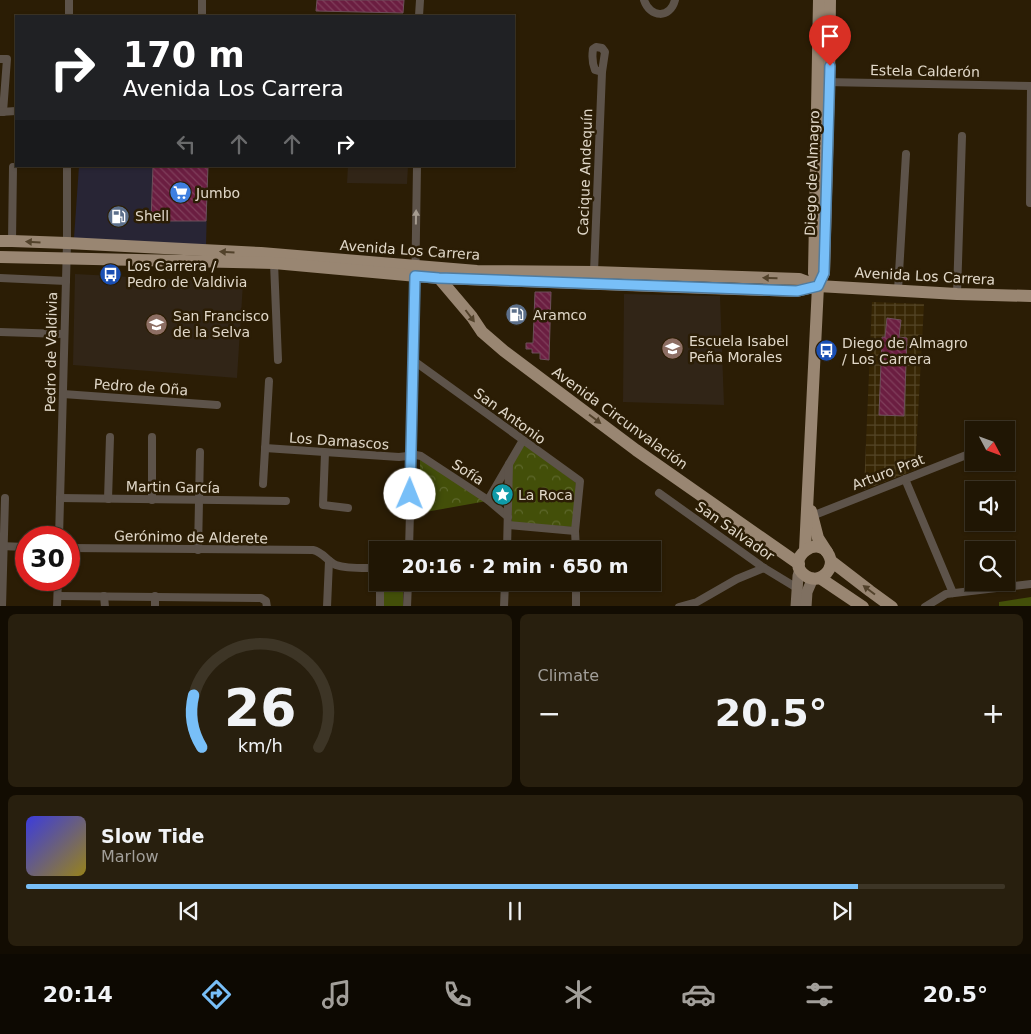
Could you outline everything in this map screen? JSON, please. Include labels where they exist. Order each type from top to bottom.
[{"type":"main road","name":"Diego de Almagro","points":[[806,550],[818,286],[824,273],[824,82],[819,0]]},
{"type":"main road","name":"Diego de Almagro","points":[[824,82],[830,0]]},
{"type":"main road","name":"Avenida Los Carrera","points":[[6,241],[261,254],[415,271],[439,278],[797,291],[818,286],[1031,296]]},
{"type":"main road","name":"Avenida Los Carrera","points":[[0,258],[274,263],[415,271],[594,272],[799,279],[818,286]]},
{"type":"main road","name":"Avenida Circunvalación","points":[[439,278],[472,317],[482,332],[504,352],[636,450],[800,566],[805,575],[817,578],[862,606]]},
{"type":"main road","name":"Diego de Almagro","points":[[808,491],[818,538],[829,557]]},
{"type":"main road","points":[[796,606],[800,556],[809,548],[817,547],[821,548],[870,591],[892,606]]},
{"type":"main road","points":[[806,606],[807,592],[817,578],[827,573],[831,565],[829,557]]},
{"type":"street","points":[[69,0],[69,15]]},
{"type":"street","points":[[202,0],[202,15]]},
{"type":"street","points":[[419,15],[420,0]]},
{"type":"street","points":[[644,0],[647,8],[657,14],[668,11],[676,0]]},
{"type":"street","points":[[0,59],[7,59],[2,112],[15,111]]},
{"type":"street","name":"Cacique Andequín","points":[[594,272],[602,72]]},
{"type":"street","name":"Estela Calderón","points":[[824,82],[1031,87]]},
{"type":"street","points":[[1030,203],[1031,87]]},
{"type":"street","points":[[957,294],[962,136]]},
{"type":"street","points":[[898,290],[906,154]]},
{"type":"street","points":[[6,241],[13,167]]},
{"type":"street","name":"Pedro de Valdivia","points":[[59,526],[67,167]]},
{"type":"street","points":[[409,541],[417,167]]},
{"type":"street","points":[[274,263],[278,360]]},
{"type":"street","points":[[0,278],[66,280]]},
{"type":"street","points":[[0,332],[64,334]]},
{"type":"street","name":"San Antonio","points":[[414,361],[580,482],[576,531]]},
{"type":"street","points":[[262,484],[269,381]]},
{"type":"street","name":"Pedro de Oña","points":[[63,394],[217,405]]},
{"type":"street","points":[[108,499],[110,437]]},
{"type":"street","points":[[152,437],[152,500]]},
{"type":"street","points":[[488,500],[523,440]]},
{"type":"street","name":"Los Damascos","points":[[265,448],[399,457],[411,455]]},
{"type":"street","points":[[198,550],[200,452]]},
{"type":"street","points":[[325,453],[323,505],[348,508]]},
{"type":"street","name":"Sofía","points":[[411,455],[421,456],[488,500],[508,521]]},
{"type":"street","name":"Arturo Prat","points":[[812,516],[965,456]]},
{"type":"street","points":[[507,541],[509,464]]},
{"type":"street","points":[[905,479],[953,593]]},
{"type":"street","name":"San Salvador","points":[[659,493],[764,568],[798,588]]},
{"type":"street","points":[[2,606],[2,546],[5,498]]},
{"type":"street","name":"Martin García","points":[[60,498],[286,501]]},
{"type":"street","points":[[508,521],[576,531],[576,541]]},
{"type":"street","points":[[2,546],[15,547]]},
{"type":"street","name":"Gerónimo de Alderete","points":[[80,548],[312,550],[319,551],[329,561]]},
{"type":"street","points":[[327,606],[329,561],[339,566],[369,568]]},
{"type":"street","points":[[679,606],[697,602],[737,579],[764,568]]},
{"type":"street","points":[[925,606],[946,594],[1031,584]]},
{"type":"street","points":[[57,606],[58,591]]},
{"type":"street","points":[[380,591],[380,606]]},
{"type":"street","points":[[407,606],[408,591]]},
{"type":"street","points":[[504,606],[505,591]]},
{"type":"street","points":[[576,591],[576,606]]},
{"type":"street","points":[[58,596],[261,598],[266,603]]},
{"type":"street","points":[[104,596],[104,606]]},
{"type":"street","points":[[155,596],[155,606]]},
{"type":"street","points":[[167,597],[167,606]]},
{"type":"street","points":[[214,597],[214,606]]},
{"type":"shaded area","points":[[79,167],[208,167],[206,246],[74,238]]},
{"type":"shaded area","points":[[348,167],[408,167],[407,184],[347,183]]},
{"type":"shaded area","name":"San Francisco de la Selva","points":[[75,274],[243,283],[237,378],[73,365]]},
{"type":"shaded area","name":"Escuela Isabel Peña Morales","points":[[624,294],[720,296],[724,405],[623,402]]},
{"type":"shaded area","points":[[872,302],[924,304],[915,470],[864,490]]},
{"type":"green space","points":[[525,444],[576,483],[573,527],[512,523],[510,465]]},
{"type":"green space","points":[[420,458],[487,501],[420,513]]},
{"type":"green space","points":[[382,591],[403,591],[403,606],[381,606]]},
{"type":"green space","points":[[1031,597],[1031,606],[999,606],[999,602]]},
{"type":"building","points":[[317,0],[404,0],[403,13],[316,11]]},
{"type":"building","name":"Jumbo","points":[[153,167],[208,167],[206,221],[151,221]]},
{"type":"building","points":[[535,292],[551,292],[549,360],[540,359],[540,353],[532,353],[532,349],[526,349],[526,343],[533,343]]},
{"type":"building","points":[[887,318],[901,320],[899,337],[907,338],[904,416],[879,415],[882,337],[885,337]]},
{"type":"place","name":"Jumbo","points":[[180,193]]},
{"type":"place","name":"Shell","points":[[119,216]]},
{"type":"place","name":"Los Carrera / Pedro de Valdivia","points":[[111,274]]},
{"type":"place","name":"Aramco","points":[[517,315]]},
{"type":"place","name":"San Francisco de la Selva","points":[[157,324]]},
{"type":"place","name":"Escuela Isabel Peña Morales","points":[[673,349]]},
{"type":"place","name":"Diego de Almagro / Los Carrera","points":[[826,351]]},
{"type":"place","name":"La Roca","points":[[502,495]]},
{"type":"route","points":[[410,494],[415,276],[797,291],[818,286],[824,273],[830,66]]}]
